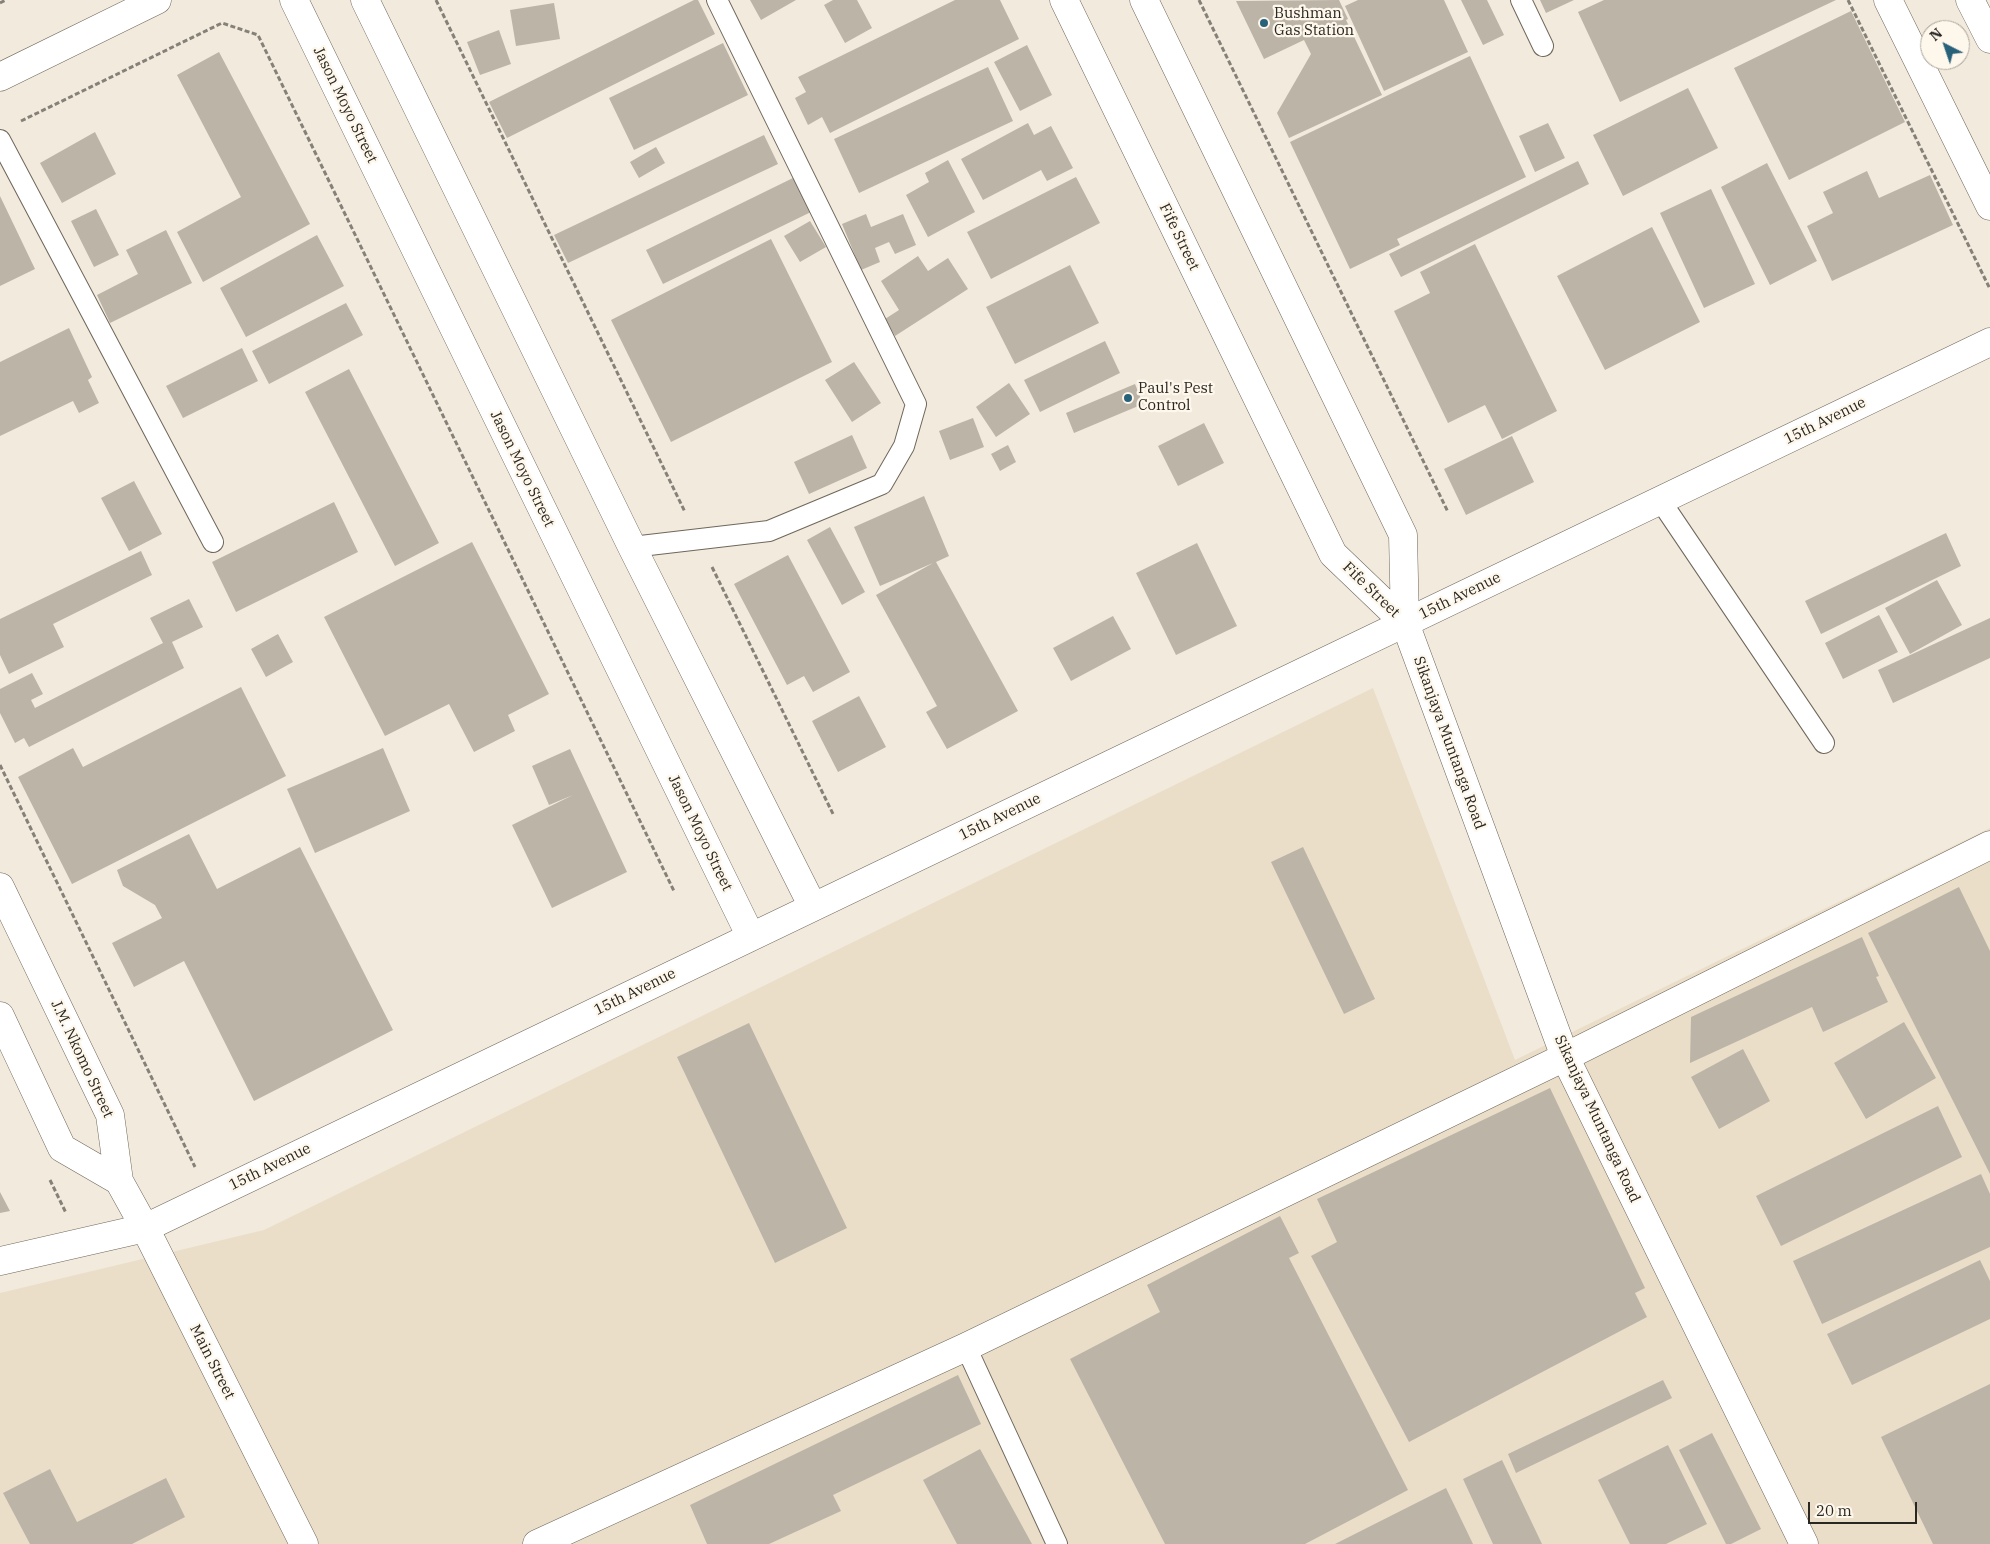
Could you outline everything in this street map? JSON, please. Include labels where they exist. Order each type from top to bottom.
[{"type":"main road","points":[[0,77],[157,0]]},
{"type":"main road","name":"Jason Moyo Street","points":[[294,0],[751,937]]},
{"type":"main road","points":[[365,0],[632,547],[813,907]]},
{"type":"main road","name":"Fife Street","points":[[1064,0],[1333,554],[1405,623]]},
{"type":"main road","name":"Fife Street","points":[[1144,0],[1403,536],[1405,623]]},
{"type":"main road","points":[[1888,0],[1990,206]]},
{"type":"main road","points":[[1970,0],[1990,39]]},
{"type":"main road","name":"15th Avenue","points":[[0,1261],[145,1228],[1990,342]]},
{"type":"main road","name":"Sikanjaya Muntanga Road","points":[[1405,623],[1565,1057],[1804,1544]]},
{"type":"main road","points":[[537,1544],[966,1347],[1565,1057],[1990,845]]},
{"type":"main road","name":"J.M. Nkomo Street","points":[[0,887],[110,1116],[119,1181]]},
{"type":"main road","points":[[0,1016],[62,1148],[119,1181]]},
{"type":"main road","name":"Main Street","points":[[119,1181],[145,1228],[304,1544]]},
{"type":"lane","points":[[632,547],[769,531],[882,484],[904,446],[916,404],[716,0]]},
{"type":"lane","points":[[1521,0],[1543,46]]},
{"type":"lane","points":[[0,140],[213,542]]},
{"type":"lane","points":[[1660,500],[1824,743]]},
{"type":"lane","points":[[966,1347],[1057,1544]]},
{"type":"path","points":[[0,3],[6,0]]},
{"type":"path","points":[[436,0],[834,816]]},
{"type":"path","points":[[1199,0],[1448,512]]},
{"type":"path","points":[[1848,0],[1990,289]]},
{"type":"path","points":[[18,122],[222,23],[258,35],[674,891]]},
{"type":"path","points":[[0,765],[210,1197]]},
{"type":"shaded area","points":[[1373,688],[1515,1060],[1990,828],[1990,1544],[0,1544],[0,1293],[264,1230]]},
{"type":"building","points":[[694,0],[698,0],[715,34],[507,138],[489,102]]},
{"type":"building","points":[[750,0],[796,0],[761,20]]},
{"type":"building","points":[[833,0],[857,0],[872,28],[845,43],[824,5]]},
{"type":"building","points":[[955,0],[1000,0],[1019,39],[830,133],[822,117],[808,125],[795,98],[806,92],[798,77]]},
{"type":"building","points":[[1339,0],[1348,19],[1346,20],[1382,95],[1289,138],[1277,113],[1311,54],[1304,40],[1264,59],[1236,1]]},
{"type":"building","points":[[1358,0],[1444,0],[1468,52],[1384,91],[1345,6]]},
{"type":"building","points":[[1461,0],[1487,0],[1504,35],[1483,45]]},
{"type":"building","points":[[1540,0],[1574,0],[1546,13]]},
{"type":"building","points":[[1604,0],[1836,0],[1620,102],[1578,12]]},
{"type":"building","points":[[554,3],[560,39],[516,46],[510,10]]},
{"type":"building","points":[[1851,11],[1905,122],[1789,180],[1734,68]]},
{"type":"building","points":[[499,30],[511,64],[480,75],[467,42]]},
{"type":"building","points":[[723,43],[748,95],[634,150],[609,98]]},
{"type":"building","points":[[1027,45],[1052,95],[1020,111],[994,62]]},
{"type":"building","points":[[219,52],[310,224],[203,282],[177,232],[241,197],[177,75]]},
{"type":"building","points":[[1470,56],[1526,177],[1397,239],[1400,245],[1350,269],[1290,142]]},
{"type":"building","points":[[988,67],[1013,121],[859,193],[834,139]]},
{"type":"building","points":[[1688,88],[1718,148],[1623,196],[1593,135]]},
{"type":"building","points":[[1028,123],[1034,135],[1051,126],[1073,168],[1047,181],[1041,170],[983,200],[961,159]]},
{"type":"building","points":[[1548,123],[1565,158],[1535,172],[1519,136]]},
{"type":"building","points":[[95,132],[116,174],[62,203],[40,163]]},
{"type":"building","points":[[764,135],[778,164],[568,263],[554,235]]},
{"type":"building","points":[[656,147],[665,163],[639,178],[630,162]]},
{"type":"building","points":[[948,160],[975,212],[928,237],[906,195],[929,182],[925,173]]},
{"type":"building","points":[[1578,161],[1589,184],[1401,277],[1389,254]]},
{"type":"building","points":[[1767,163],[1817,261],[1770,285],[1721,187]]},
{"type":"building","points":[[1867,171],[1879,198],[1930,175],[1953,225],[1832,281],[1807,226],[1833,213],[1823,192]]},
{"type":"building","points":[[795,177],[811,212],[663,284],[646,250]]},
{"type":"building","points":[[1076,177],[1100,223],[991,279],[967,232]]},
{"type":"building","points":[[1711,189],[1755,284],[1704,308],[1660,213]]},
{"type":"building","points":[[0,196],[35,269],[0,286]]},
{"type":"building","points":[[96,209],[119,255],[94,267],[71,221]]},
{"type":"building","points":[[866,214],[871,227],[903,214],[916,245],[895,254],[889,242],[875,248],[880,262],[861,270],[842,224]]},
{"type":"building","points":[[810,221],[826,247],[800,262],[784,236]]},
{"type":"building","points":[[1652,227],[1700,322],[1605,370],[1557,276]]},
{"type":"building","points":[[166,230],[192,283],[110,323],[97,295],[138,274],[126,250]]},
{"type":"building","points":[[317,235],[344,286],[246,337],[220,288]]},
{"type":"building","points":[[771,239],[832,362],[671,442],[611,320]]},
{"type":"building","points":[[1475,244],[1557,411],[1502,439],[1485,405],[1448,423],[1394,311],[1430,293],[1420,272]]},
{"type":"building","points":[[918,256],[928,271],[948,258],[968,289],[895,336],[885,319],[899,310],[881,281]]},
{"type":"building","points":[[1070,265],[1099,323],[1015,364],[986,307]]},
{"type":"building","points":[[346,303],[363,335],[269,384],[252,351]]},
{"type":"building","points":[[69,328],[92,377],[88,380],[99,403],[79,413],[73,401],[0,436],[0,362]]},
{"type":"building","points":[[1105,341],[1120,373],[1040,412],[1024,380]]},
{"type":"building","points":[[242,348],[258,381],[183,418],[166,386]]},
{"type":"building","points":[[854,362],[881,403],[852,422],[825,380]]},
{"type":"building","points":[[349,369],[439,543],[395,566],[305,392]]},
{"type":"building","points":[[1009,383],[1030,414],[996,437],[976,407]]},
{"type":"building","points":[[1135,384],[1143,404],[1074,433],[1066,413]]},
{"type":"building","points":[[973,418],[984,447],[950,460],[939,431]]},
{"type":"building","points":[[1204,423],[1224,463],[1178,486],[1158,446]]},
{"type":"building","points":[[852,435],[867,468],[809,494],[794,462]]},
{"type":"building","points":[[1512,436],[1534,482],[1466,515],[1444,469]]},
{"type":"building","points":[[1008,445],[1016,462],[1000,471],[991,454]]},
{"type":"building","points":[[134,481],[162,534],[129,551],[101,498]]},
{"type":"building","points":[[924,496],[949,556],[936,562],[1018,711],[947,749],[926,712],[937,706],[876,595],[933,563],[880,586],[854,527]]},
{"type":"building","points":[[334,502],[358,552],[236,612],[212,562]]},
{"type":"building","points":[[830,527],[865,592],[842,605],[807,540]]},
{"type":"building","points":[[1946,533],[1961,566],[1821,634],[1805,601]]},
{"type":"building","points":[[472,542],[549,694],[508,715],[515,731],[474,752],[449,704],[385,736],[324,617]]},
{"type":"building","points":[[1197,543],[1237,626],[1176,655],[1136,573]]},
{"type":"building","points":[[141,551],[152,575],[53,624],[64,647],[9,674],[0,655],[0,619]]},
{"type":"building","points":[[788,555],[850,672],[813,692],[804,676],[787,685],[734,584]]},
{"type":"building","points":[[1937,580],[1962,625],[1910,654],[1885,608]]},
{"type":"building","points":[[189,599],[203,627],[172,642],[184,668],[29,747],[24,738],[15,743],[0,713],[0,689],[32,673],[43,694],[31,700],[35,708],[163,643],[150,618]]},
{"type":"building","points":[[1879,615],[1898,652],[1843,679],[1825,643]]},
{"type":"building","points":[[1113,616],[1131,649],[1071,681],[1053,648]]},
{"type":"building","points":[[1990,618],[1990,658],[1893,703],[1878,670]]},
{"type":"building","points":[[278,634],[293,662],[266,677],[251,649]]},
{"type":"building","points":[[241,687],[286,776],[72,884],[18,777],[73,748],[83,767]]},
{"type":"building","points":[[859,696],[886,747],[838,772],[812,721]]},
{"type":"building","points":[[383,748],[410,811],[315,853],[287,789]]},
{"type":"building","points":[[570,749],[627,872],[552,908],[512,825],[573,795],[549,805],[532,766]]},
{"type":"building","points":[[189,834],[217,889],[300,847],[393,1030],[254,1101],[184,961],[134,987],[112,943],[162,918],[155,905],[123,886],[117,870]]},
{"type":"building","points":[[1303,847],[1375,999],[1344,1014],[1271,862]]},
{"type":"building","points":[[1959,887],[1990,951],[1990,1174],[1868,933]]},
{"type":"building","points":[[1862,937],[1879,976],[1876,977],[1888,1002],[1823,1032],[1812,1007],[1690,1063],[1691,1017]]},
{"type":"building","points":[[1904,1022],[1936,1078],[1866,1119],[1834,1063]]},
{"type":"building","points":[[749,1023],[847,1228],[775,1263],[677,1057]]},
{"type":"building","points":[[1743,1049],[1770,1101],[1719,1129],[1691,1077]]},
{"type":"building","points":[[1550,1088],[1645,1288],[1635,1293],[1647,1317],[1409,1442],[1311,1256],[1337,1242],[1317,1199]]},
{"type":"building","points":[[1938,1106],[1962,1157],[1781,1246],[1756,1196]]},
{"type":"building","points":[[1981,1174],[1990,1194],[1990,1247],[1822,1324],[1793,1261]]},
{"type":"building","points":[[0,1192],[10,1211],[0,1213]]},
{"type":"building","points":[[1280,1216],[1299,1253],[1289,1258],[1408,1490],[1305,1544],[1165,1544],[1070,1359],[1160,1312],[1147,1285]]},
{"type":"building","points":[[1980,1260],[1990,1281],[1990,1319],[1852,1385],[1827,1334]]},
{"type":"building","points":[[958,1375],[981,1424],[833,1495],[841,1511],[769,1544],[707,1544],[690,1505]]},
{"type":"building","points":[[1663,1380],[1672,1398],[1516,1473],[1508,1454]]},
{"type":"building","points":[[1990,1384],[1990,1544],[1933,1544],[1881,1437]]},
{"type":"building","points":[[1712,1433],[1761,1529],[1731,1544],[1726,1544],[1679,1450]]},
{"type":"building","points":[[1668,1445],[1707,1524],[1666,1544],[1630,1544],[1598,1480]]},
{"type":"building","points":[[980,1449],[1032,1544],[957,1544],[923,1480]]},
{"type":"building","points":[[1502,1460],[1542,1544],[1493,1544],[1463,1479]]},
{"type":"building","points":[[50,1469],[77,1522],[166,1478],[185,1517],[132,1544],[30,1544],[3,1493]]},
{"type":"building","points":[[1446,1488],[1473,1544],[1335,1544]]},
{"type":"place","name":"Bushman Gas Station","points":[[1264,23]]},
{"type":"place","name":"Paul's Pest Control","points":[[1128,398]]}]
